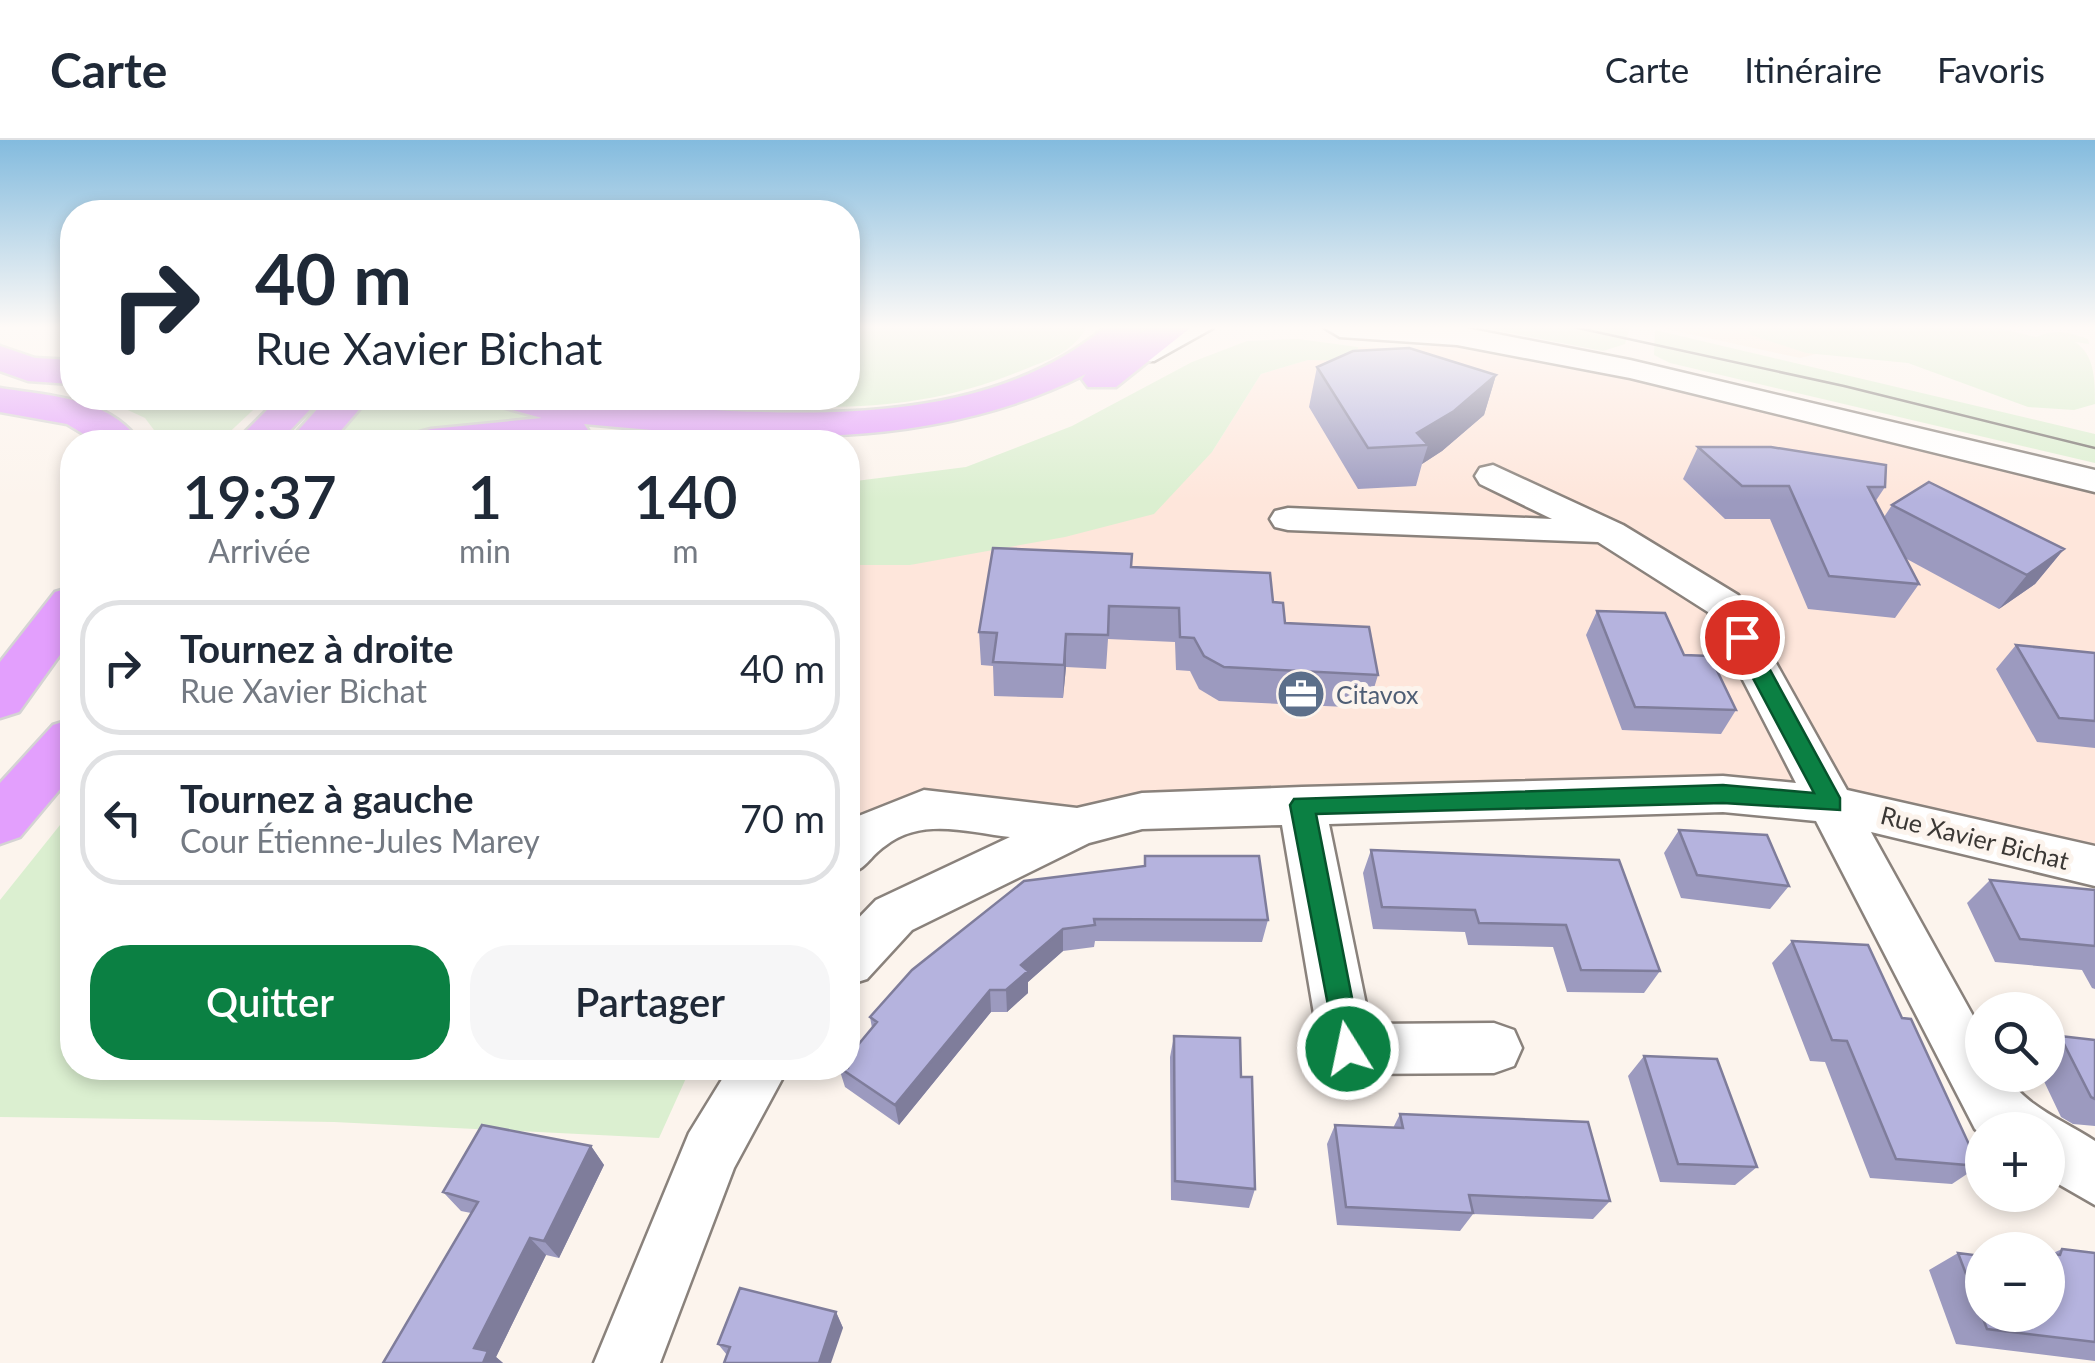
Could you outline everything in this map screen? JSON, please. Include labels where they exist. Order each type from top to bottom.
[{"type":"highway","points":[[578,410],[732,423],[894,423],[947,414],[1031,385]]},
{"type":"highway","points":[[860,447],[904,445],[988,427],[1065,398],[1082,385]]},
{"type":"highway","points":[[0,400],[82,416],[110,430]]},
{"type":"highway","points":[[268,430],[289,410]]},
{"type":"highway","points":[[321,430],[339,410]]},
{"type":"highway","points":[[532,430],[559,430]]},
{"type":"highway","points":[[0,701],[60,619]]},
{"type":"highway","points":[[0,701],[60,638]]},
{"type":"highway","points":[[0,791],[60,723]]},
{"type":"highway","points":[[0,822],[60,753]]},
{"type":"street","points":[[1694,385],[2095,481]]},
{"type":"street","points":[[1492,476],[1610,533],[1724,604],[1998,1112]]},
{"type":"street","points":[[1288,519],[1610,533]]},
{"type":"street","name":"Rue Xavier Bichat","points":[[860,950],[894,915],[1077,827],[1142,811],[1723,794],[1831,804],[2095,866]]},
{"type":"street","points":[[1302,805],[1348,1049],[1494,1048]]},
{"type":"street","name":"Rue Xavier Bichat","points":[[860,835],[924,808],[1077,827]]},
{"type":"street","points":[[627,1363],[710,1153],[753,1080]]},
{"type":"street","points":[[2065,1155],[2095,1174]]},
{"type":"shaded area","points":[[1254,385],[1683,385],[2095,481],[2095,866],[1831,804],[1142,811],[924,808],[868,832],[860,830],[860,565],[910,565],[1212,452]]},
{"type":"green space","points":[[860,385],[981,385],[935,397],[860,405]]},
{"type":"green space","points":[[1149,385],[1254,385],[1212,452],[1154,514],[1065,537],[910,565],[860,565],[860,480],[966,467],[1072,426]]},
{"type":"green space","points":[[1764,385],[1888,385],[2095,434],[2095,463]]},
{"type":"green space","points":[[1968,385],[2094,385],[2095,404],[2074,410],[2028,407]]},
{"type":"green space","points":[[128,410],[253,410],[232,430],[154,430],[145,418]]},
{"type":"green space","points":[[360,410],[509,410],[603,422],[522,419],[432,430],[342,430]]},
{"type":"green space","points":[[60,825],[60,1080],[685,1080],[659,1138],[334,1122],[0,1117],[0,900]]},
{"type":"building","points":[[1328,385],[1484,385],[1454,411],[1417,433],[1428,445],[1368,448]]},
{"type":"building","points":[[1698,447],[1771,447],[1886,465],[1885,487],[1868,487],[1919,584],[1829,576],[1789,486],[1742,486]]},
{"type":"building","points":[[1929,482],[2064,549],[2027,575],[1892,505]]},
{"type":"building","points":[[993,548],[1132,554],[1131,567],[1270,573],[1273,602],[1283,603],[1285,623],[1369,627],[1378,675],[1224,667],[1204,656],[1194,638],[1180,637],[1179,608],[1109,606],[1108,635],[1066,634],[1064,665],[993,662],[997,633],[979,632]]},
{"type":"building","points":[[1597,611],[1665,613],[1684,655],[1710,656],[1736,710],[1635,707]]},
{"type":"building","points":[[2016,645],[2095,653],[2095,721],[2059,718]]},
{"type":"building","points":[[1679,830],[1767,835],[1789,886],[1697,875]]},
{"type":"building","points":[[1371,850],[1619,860],[1660,971],[1581,970],[1566,925],[1479,923],[1475,910],[1382,907]]},
{"type":"building","points":[[1145,856],[1259,856],[1268,920],[1094,919],[1095,925],[1063,929],[1021,965],[1028,971],[1006,990],[990,990],[895,1105],[858,1080],[860,1043],[877,1022],[870,1017],[912,970],[1024,881],[1145,866]]},
{"type":"building","points":[[1990,880],[2095,890],[2095,946],[2020,939]]},
{"type":"building","points":[[1792,941],[1868,945],[1902,1018],[1911,1019],[1965,1136],[1965,1165],[1896,1159],[1847,1041],[1832,1040]]},
{"type":"building","points":[[1174,1036],[1240,1038],[1241,1077],[1252,1077],[1255,1189],[1175,1181]]},
{"type":"building","points":[[2065,1037],[2095,1040],[2095,1099],[2065,1046]]},
{"type":"building","points":[[1644,1056],[1717,1059],[1757,1167],[1678,1164]]},
{"type":"building","points":[[1400,1114],[1588,1122],[1610,1201],[1469,1195],[1473,1213],[1346,1207],[1335,1125],[1403,1128]]},
{"type":"building","points":[[482,1125],[591,1146],[544,1241],[530,1238],[474,1348],[488,1351],[483,1363],[383,1363],[478,1202],[443,1192]]},
{"type":"building","points":[[2065,1249],[2095,1253],[2095,1342],[2012,1332],[2065,1332]]},
{"type":"building","points":[[740,1288],[836,1312],[819,1363],[724,1363],[730,1347],[718,1344]]},
{"type":"tram line","points":[[1840,385],[2095,448]]},
{"type":"place","name":"Citavox","points":[[1301,694]]},
{"type":"route","points":[[1348,1049],[1302,805],[1723,794],[1831,804],[1742,637]]}]
